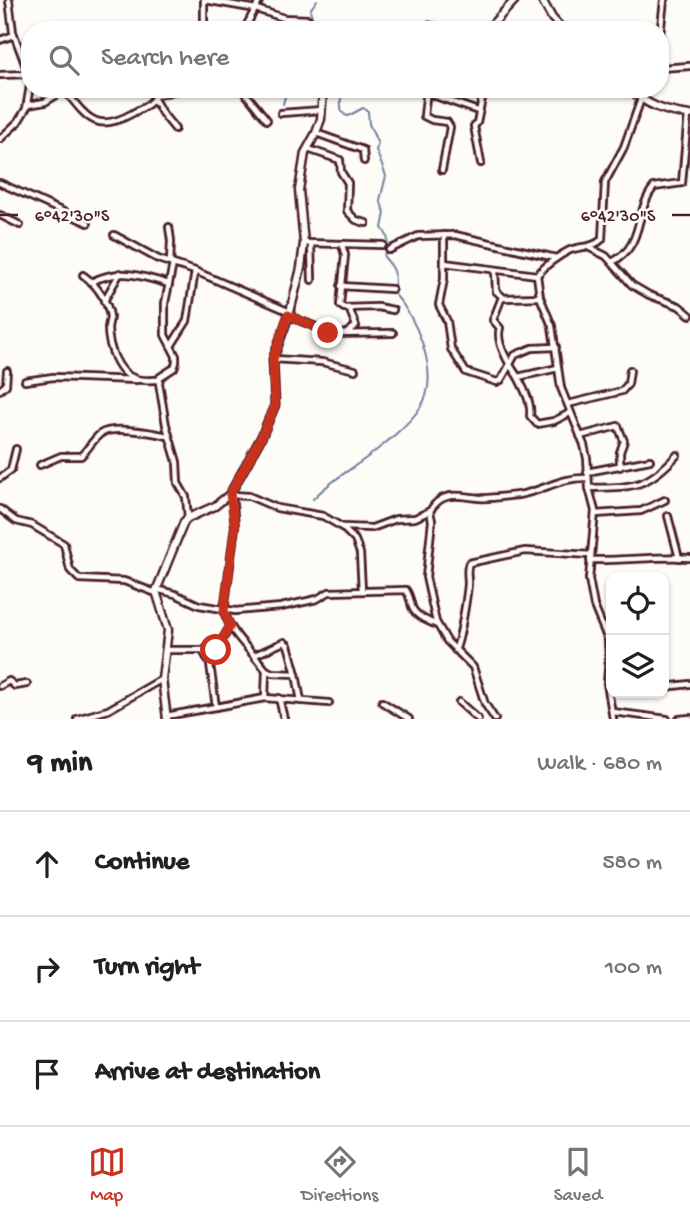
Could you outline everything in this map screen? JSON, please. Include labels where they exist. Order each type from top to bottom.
[{"type":"street","points":[[9,0],[14,35],[21,54]]},
{"type":"street","points":[[204,21],[204,0],[256,9],[284,18],[308,19]]},
{"type":"street","points":[[249,21],[260,0]]},
{"type":"street","points":[[495,21],[515,0]]},
{"type":"street","points":[[542,0],[555,21]]},
{"type":"street","points":[[662,21],[664,0]]},
{"type":"street","points":[[0,40],[14,35]]},
{"type":"street","points":[[669,67],[690,66]]},
{"type":"street","points":[[0,75],[21,76]]},
{"type":"street","points":[[0,139],[18,122],[28,106],[29,98]]},
{"type":"street","points":[[28,106],[45,103],[54,98]]},
{"type":"street","points":[[71,98],[83,113],[98,122],[116,122],[155,98],[162,113],[175,129]]},
{"type":"street","points":[[249,98],[267,120]]},
{"type":"street","points":[[312,280],[299,190],[307,148],[316,133],[322,110],[321,98]]},
{"type":"street","points":[[426,98],[424,116],[447,122],[450,127],[442,170]]},
{"type":"street","points":[[445,98],[478,111]]},
{"type":"street","points":[[481,163],[474,127],[482,98]]},
{"type":"street","points":[[444,263],[537,275],[569,251],[597,244],[602,239],[605,182],[624,147],[640,99],[662,110],[689,115],[682,183],[654,187],[639,221],[632,246],[623,256],[612,262]]},
{"type":"street","points":[[281,113],[322,110]]},
{"type":"street","points":[[316,133],[363,150],[364,161]]},
{"type":"street","points":[[307,148],[340,160],[341,172],[348,183],[348,211],[356,220],[366,223]]},
{"type":"street","points":[[0,183],[88,223]]},
{"type":"street","points":[[0,215],[20,225]]},
{"type":"street","points":[[25,381],[53,377],[129,382],[159,380],[175,366],[176,356],[165,335],[165,303],[171,263],[169,227]]},
{"type":"street","points":[[114,235],[328,333],[393,333]]},
{"type":"street","points":[[389,250],[418,236],[444,235],[467,237],[557,258]]},
{"type":"street","points":[[444,235],[444,279],[439,305],[444,313],[451,349],[466,372],[497,382],[515,355],[523,351],[556,347]]},
{"type":"street","points":[[308,244],[383,245]]},
{"type":"street","points":[[308,244],[289,314],[273,359],[275,405],[261,438],[231,495],[184,522],[156,591],[166,623],[167,650],[162,679],[167,717],[265,698],[329,703]]},
{"type":"street","points":[[342,245],[345,255],[340,305],[349,308],[378,307],[393,310]]},
{"type":"street","points":[[586,246],[612,262],[632,285],[649,295],[679,306],[690,315]]},
{"type":"street","points":[[495,270],[496,291],[502,297],[540,297]]},
{"type":"street","points":[[171,346],[187,321],[195,271]]},
{"type":"street","points":[[91,282],[104,275],[120,273],[169,284]]},
{"type":"street","points":[[104,301],[120,273]]},
{"type":"street","points":[[83,275],[104,301],[110,318],[109,341],[116,360],[129,376],[137,380]]},
{"type":"street","points":[[537,275],[540,297],[552,326],[561,388],[584,445],[595,514],[589,579],[606,635]]},
{"type":"street","points":[[341,286],[392,289]]},
{"type":"street","points":[[502,297],[493,320],[500,328],[498,334],[505,358],[527,394],[530,416],[537,424],[554,421],[570,413]]},
{"type":"street","points":[[346,333],[356,326],[349,308]]},
{"type":"street","points":[[273,359],[322,362],[355,370]]},
{"type":"street","points":[[518,377],[558,368]]},
{"type":"street","points":[[0,390],[6,385],[7,370]]},
{"type":"street","points":[[568,404],[622,391],[628,384],[630,370]]},
{"type":"street","points":[[159,380],[169,436],[177,461],[178,484],[186,497],[188,518]]},
{"type":"street","points":[[580,436],[618,426],[624,442],[620,452],[620,467]]},
{"type":"street","points":[[40,465],[61,456],[81,456],[98,436],[107,431],[146,432],[169,436]]},
{"type":"street","points":[[0,478],[11,470],[16,449]]},
{"type":"street","points":[[589,488],[624,487],[646,482],[658,476],[677,455]]},
{"type":"street","points":[[342,527],[372,528],[396,519],[415,518],[429,511],[437,502],[454,495],[481,498],[521,494],[570,478],[650,460]]},
{"type":"street","points":[[231,495],[249,496],[277,509],[323,516],[342,527],[355,540],[360,553],[362,590]]},
{"type":"street","points":[[231,495],[235,526],[224,611],[230,626],[266,670],[272,673],[296,674]]},
{"type":"street","points":[[595,514],[641,511],[665,500]]},
{"type":"street","points":[[0,509],[16,521],[32,525],[62,543],[70,570],[79,579],[124,581],[175,594],[191,602],[224,611],[271,609],[317,599],[329,592],[408,591],[415,611],[422,618],[438,625]]},
{"type":"street","points":[[429,511],[432,521],[426,577],[438,625],[447,641],[473,667],[481,695],[492,718]]},
{"type":"street","points":[[668,516],[679,558]]},
{"type":"street","points":[[455,650],[459,641],[467,591],[468,563],[525,551],[590,558],[690,558]]},
{"type":"street","points":[[167,650],[216,650],[230,626]]},
{"type":"street","points":[[255,655],[284,642],[288,645],[301,701]]},
{"type":"street","points":[[203,651],[211,671],[216,707]]},
{"type":"street","points":[[265,698],[266,670]]},
{"type":"street","points":[[77,719],[108,710],[162,679]]},
{"type":"street","points":[[0,686],[9,681],[15,686],[27,684]]},
{"type":"street","points":[[669,686],[690,684]]},
{"type":"street","points":[[279,698],[284,719]]},
{"type":"street","points":[[611,698],[613,719]]},
{"type":"street","points":[[382,702],[409,719]]},
{"type":"street","points":[[459,702],[478,719]]},
{"type":"street","points":[[613,712],[667,719]]},
{"type":"street","points":[[679,719],[690,718]]},
{"type":"waterway","points":[[313,21],[310,10],[317,0]]},
{"type":"waterway","points":[[283,104],[285,98]]},
{"type":"waterway","points":[[313,499],[382,446],[416,414],[426,396],[428,383],[422,342],[403,304],[394,293],[395,274],[384,257],[388,240],[382,228],[385,213],[380,200],[386,176],[376,150],[378,144],[369,124],[368,111],[363,108],[345,115],[341,108],[341,98]]},
{"type":"route","points":[[216,650],[230,626],[224,611],[235,526],[230,494],[261,438],[275,405],[272,367],[283,327],[288,315],[328,333]]}]
